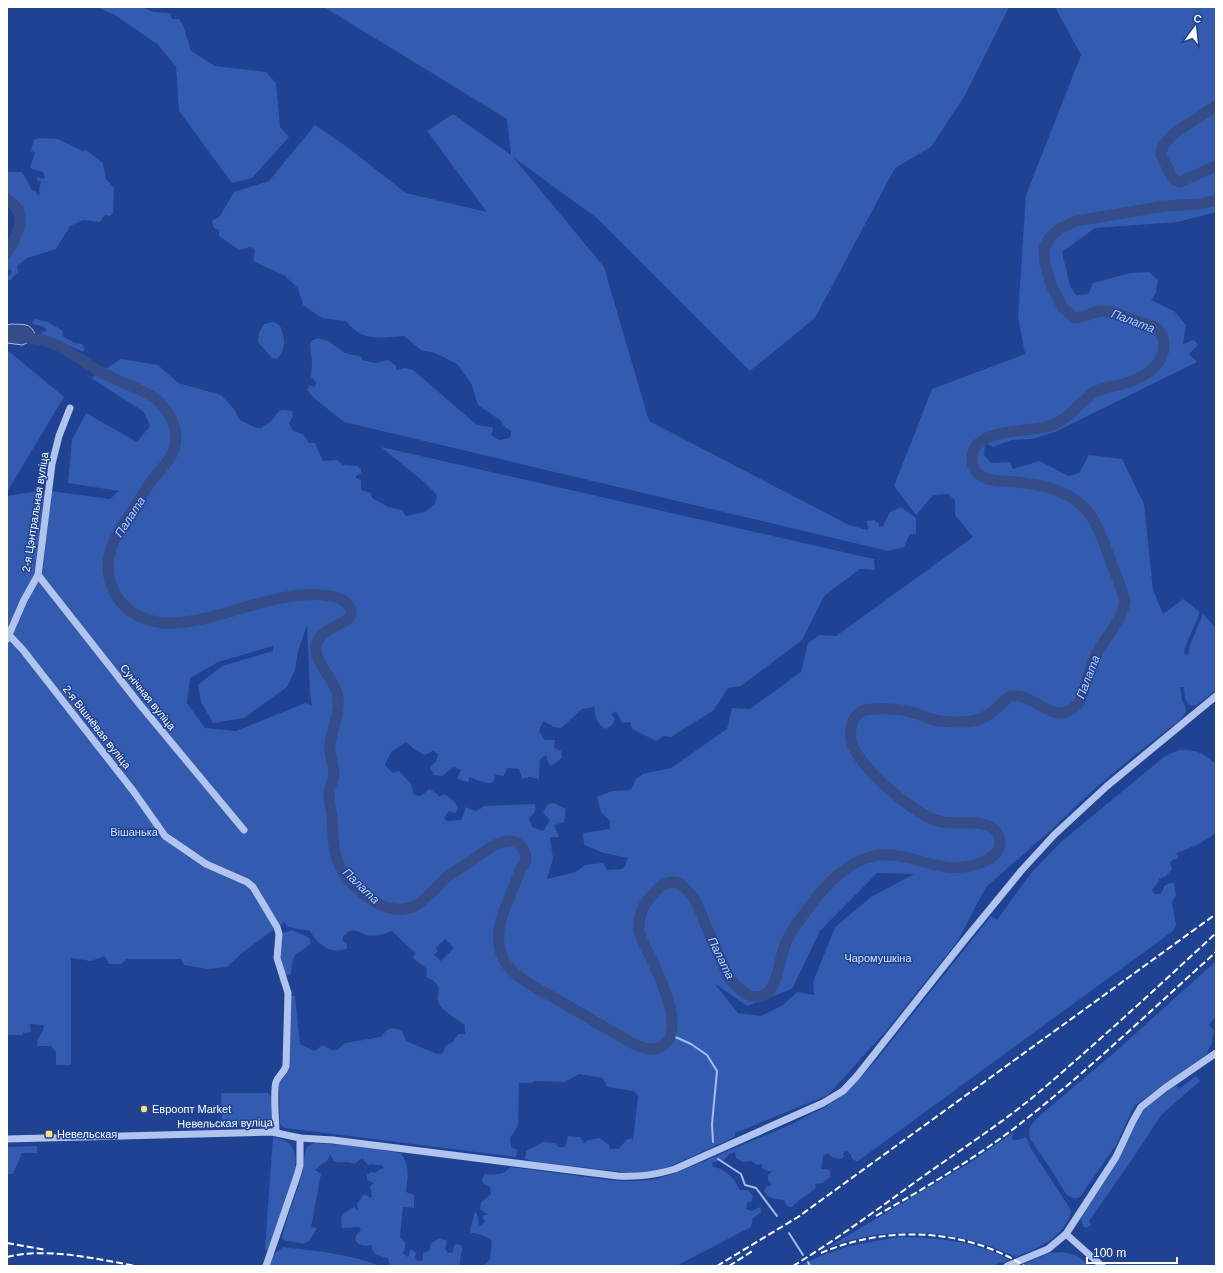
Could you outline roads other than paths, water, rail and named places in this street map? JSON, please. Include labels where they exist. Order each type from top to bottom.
[{"type":"street","name":"2-я Цэнтральная вуліца","points":[[8,637],[24,600],[38,575],[52,464],[59,436],[70,408]]},
{"type":"street","name":"Сунічная вуліца","points":[[38,575],[140,706],[244,830]]},
{"type":"street","name":"2-я Вішнёвая вуліца","points":[[8,637],[23,650],[134,792],[164,836],[206,864],[247,882],[253,887],[277,927],[279,934],[277,958],[288,992],[286,1066],[276,1082],[275,1090],[276,1132]]},
{"type":"street","name":"Невельская вуліца","points":[[7,1139],[276,1132],[300,1138],[333,1140],[618,1176],[637,1177],[655,1175],[675,1169],[823,1103],[843,1091],[857,1076],[1021,871],[1054,835],[1107,786],[1216,696]]},
{"type":"street","points":[[1007,1266],[1048,1249],[1066,1234],[1116,1157],[1133,1121],[1142,1107],[1165,1088],[1216,1053]]},
{"type":"street","points":[[266,1266],[298,1176],[300,1165],[300,1138]]},
{"type":"street","points":[[1066,1234],[1102,1266]]},
{"type":"waterway","name":"Палата","points":[[1216,106],[1173,134],[1163,146],[1161,155],[1173,179],[1180,182],[1216,166]]},
{"type":"waterway","name":"Палата","points":[[7,199],[14,205],[20,218],[18,232],[7,253]]},
{"type":"waterway","name":"Палата","points":[[7,336],[23,337],[58,345],[99,371],[156,399],[171,418],[176,433],[176,440],[171,456],[150,482],[116,536],[109,555],[108,566],[112,587],[123,604],[130,610],[138,616],[156,622],[176,623],[195,621],[273,600],[312,594],[333,596],[343,600],[349,606],[351,613],[348,618],[322,635],[317,642],[316,652],[317,658],[334,684],[338,697],[338,710],[330,746],[334,774],[329,798],[335,852],[339,866],[356,888],[374,901],[384,906],[394,909],[404,909],[419,903],[449,876],[487,850],[501,843],[508,841],[515,842],[523,849],[526,861],[519,873],[499,928],[499,947],[507,965],[518,976],[532,985],[606,1028],[638,1046],[646,1049],[654,1049],[665,1044],[670,1036],[672,1026],[671,1014],[664,989],[641,937],[639,925],[640,916],[646,902],[664,884],[670,882],[679,883],[692,896],[698,906],[730,979],[745,993],[753,997],[757,997],[764,995],[773,985],[786,942],[802,916],[830,882],[846,868],[864,859],[874,856],[887,855],[899,856],[936,865],[961,867],[974,865],[985,861],[997,852],[1000,844],[999,836],[990,827],[979,823],[942,822],[931,818],[904,802],[866,766],[857,754],[851,740],[851,726],[855,717],[862,711],[866,710],[891,709],[907,711],[939,721],[969,722],[982,718],[991,713],[1010,696],[1021,696],[1044,708],[1058,713],[1072,709],[1079,703],[1094,659],[1117,622],[1125,602],[1100,533],[1090,514],[1083,506],[1063,493],[1040,486],[1016,482],[996,481],[982,477],[973,467],[973,452],[978,444],[996,435],[1050,426],[1062,420],[1095,392],[1104,388],[1131,382],[1151,371],[1156,366],[1163,353],[1163,340],[1157,328],[1112,312],[1099,311],[1075,318],[1063,308],[1052,287],[1045,264],[1044,248],[1050,237],[1059,229],[1076,221],[1164,206],[1201,204],[1216,200]]},
{"type":"waterway","points":[[671,1035],[691,1044],[707,1055],[717,1071],[712,1124],[713,1142]]},
{"type":"waterway","points":[[718,1159],[741,1174],[745,1185],[756,1188],[777,1216]]},
{"type":"waterway","points":[[789,1233],[803,1255]]},
{"type":"waterway","points":[[808,1262],[810,1266]]},
{"type":"railway","points":[[717,1266],[798,1217],[1216,914]]},
{"type":"railway","points":[[793,1266],[860,1222],[996,1125],[1038,1093],[1106,1034],[1216,933]]},
{"type":"railway","points":[[876,1216],[962,1164],[1012,1130],[1091,1065],[1216,952]]},
{"type":"railway","points":[[821,1253],[846,1244],[872,1238],[898,1235],[924,1235],[951,1238],[977,1244],[1001,1253],[1025,1266]]},
{"type":"railway","points":[[7,1243],[46,1250]]},
{"type":"railway","points":[[729,1266],[754,1250]]},
{"type":"railway","points":[[7,1257],[38,1253],[72,1255],[136,1266]]},
{"type":"place","name":"Евроопт Market","points":[[144,1109]]},
{"type":"place","name":"Невельская","points":[[49,1134]]},
{"type":"park label","name":"Вішанька","points":[[134,832]]},
{"type":"park label","name":"Чаромушкіна","points":[[878,958]]}]
